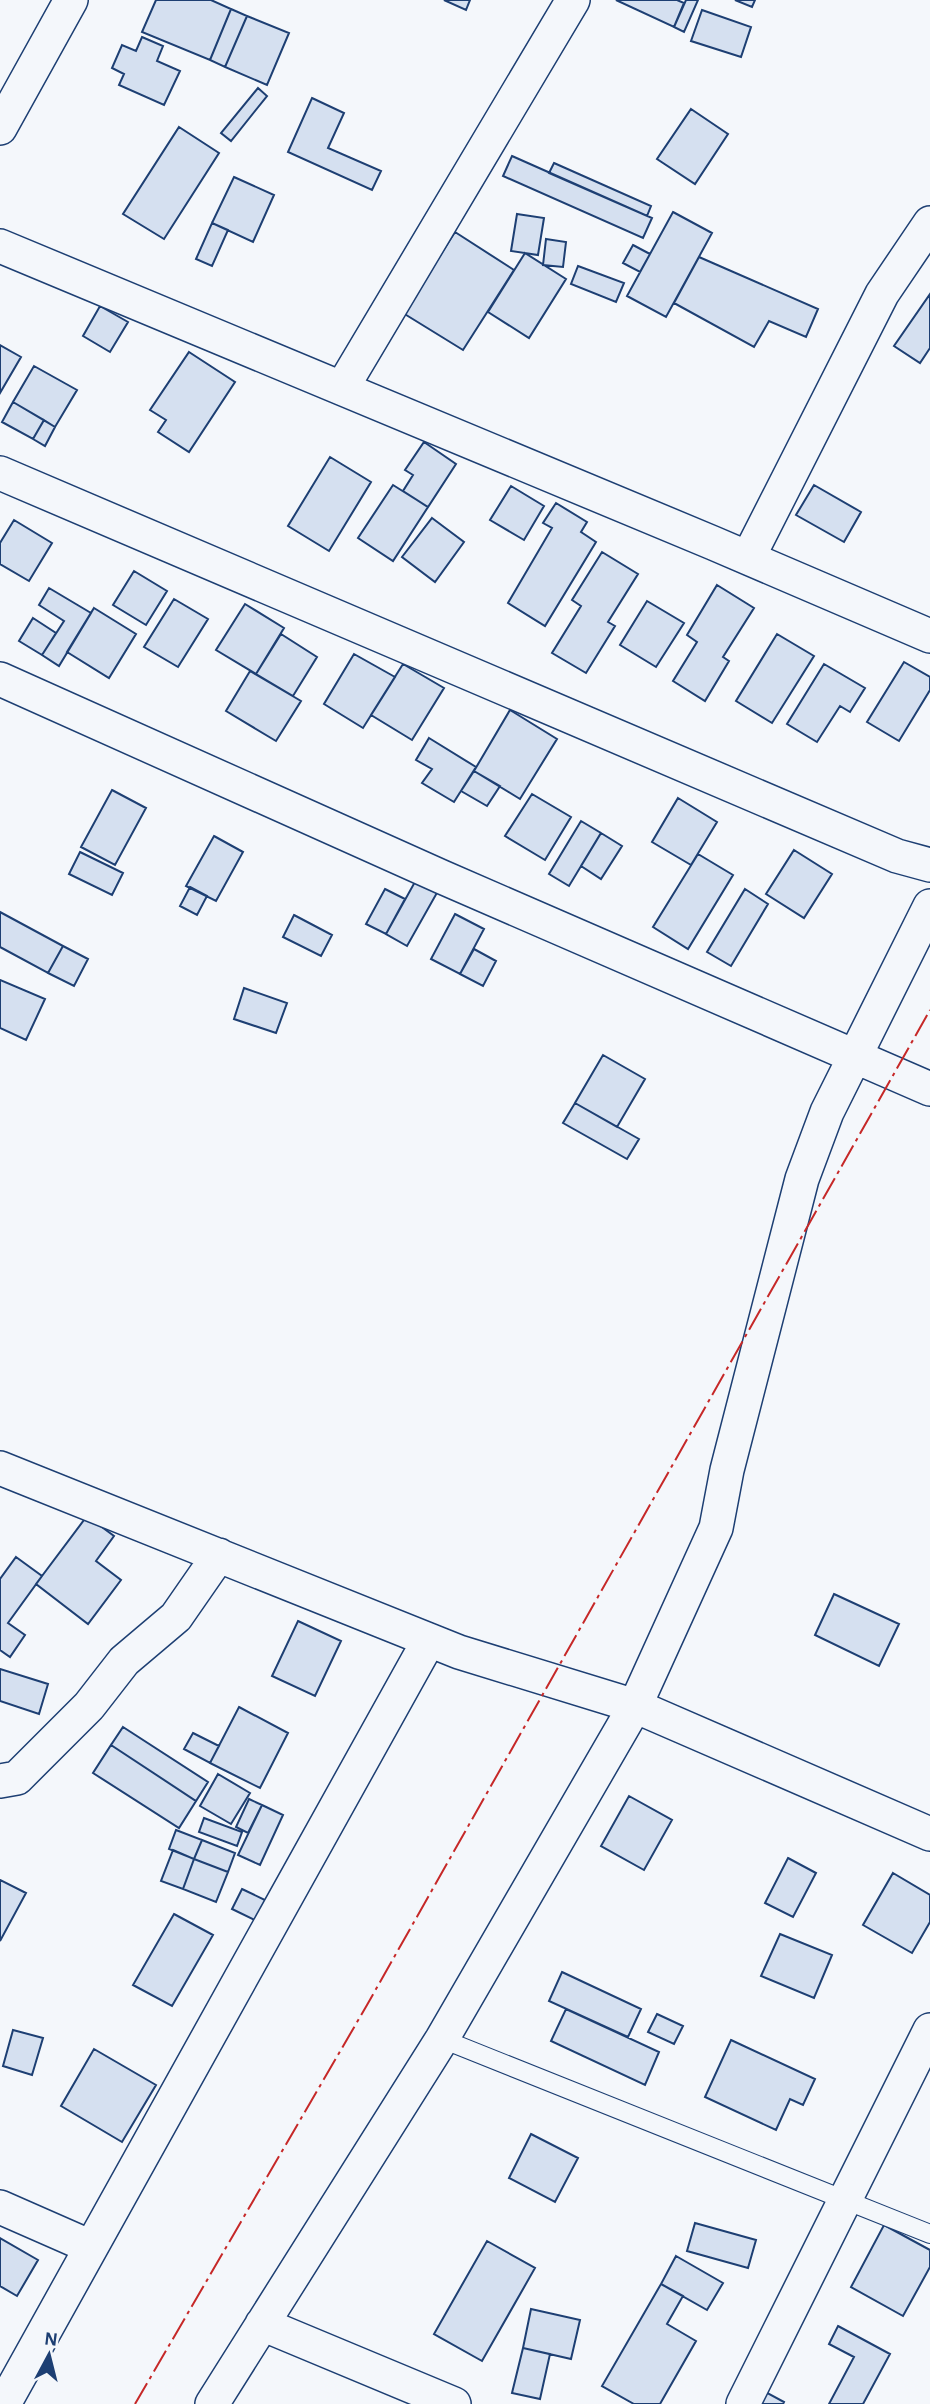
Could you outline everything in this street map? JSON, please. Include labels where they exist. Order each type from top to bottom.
[{"type":"street","points":[[0,128],[71,0]]},
{"type":"street","points":[[342,388],[573,0]]},
{"type":"street","points":[[748,558],[882,294],[930,223]]},
{"type":"street","points":[[0,246],[930,636]]},
{"type":"street","points":[[0,473],[897,856],[930,864]]},
{"type":"street","points":[[2,688],[930,1089]]},
{"type":"street","points":[[212,2404],[442,2039],[635,1706],[716,1528],[727,1470],[802,1179],[827,1112],[930,906]]},
{"type":"street","points":[[0,1468],[459,1652],[635,1706],[930,1834]]},
{"type":"street","points":[[0,1781],[17,1778],[89,1706],[124,1661],[176,1617],[219,1555]]},
{"type":"street","points":[[4,2404],[429,1640]]},
{"type":"street","points":[[743,2404],[930,2029]]},
{"type":"street","points":[[0,2207],[91,2247]]},
{"type":"street","points":[[262,2324],[454,2404]]},
{"type":"lane","points":[[442,2039],[930,2234]]},
{"type":"building","points":[[156,0],[211,0],[231,9],[210,60],[142,32]]},
{"type":"building","points":[[444,0],[470,0],[466,10]]},
{"type":"building","points":[[616,0],[677,0],[684,3],[674,27]]},
{"type":"building","points":[[686,0],[698,0],[684,32],[674,27]]},
{"type":"building","points":[[735,0],[755,0],[752,7]]},
{"type":"building","points":[[231,9],[247,16],[225,67],[210,60]]},
{"type":"building","points":[[702,10],[751,27],[741,57],[691,41]]},
{"type":"building","points":[[247,16],[289,33],[267,85],[225,67]]},
{"type":"building","points":[[142,37],[163,46],[157,61],[180,71],[164,105],[119,85],[124,74],[112,68],[122,45],[136,51]]},
{"type":"building","points":[[258,88],[267,96],[231,141],[221,133]]},
{"type":"building","points":[[312,98],[344,113],[328,148],[381,171],[372,190],[288,152]]},
{"type":"building","points":[[691,109],[728,134],[695,184],[657,159]]},
{"type":"building","points":[[179,127],[219,153],[164,239],[123,214]]},
{"type":"building","points":[[512,156],[652,218],[643,238],[503,176]]},
{"type":"building","points":[[554,163],[651,206],[647,216],[549,173]]},
{"type":"building","points":[[234,177],[274,195],[253,242],[212,223]]},
{"type":"building","points":[[673,212],[712,233],[666,317],[627,296]]},
{"type":"building","points":[[517,214],[544,218],[538,255],[511,251]]},
{"type":"building","points":[[212,223],[228,230],[212,266],[196,259]]},
{"type":"building","points":[[455,232],[514,270],[463,350],[403,313]]},
{"type":"building","points":[[546,239],[566,242],[563,267],[543,265]]},
{"type":"building","points":[[633,245],[650,254],[640,272],[623,263]]},
{"type":"building","points":[[525,253],[566,279],[529,338],[488,312]]},
{"type":"building","points":[[699,257],[818,309],[806,337],[769,321],[754,347],[674,303]]},
{"type":"building","points":[[578,266],[624,283],[616,302],[571,284]]},
{"type":"building","points":[[930,294],[930,348],[920,363],[894,346]]},
{"type":"building","points":[[100,306],[128,322],[110,352],[83,336]]},
{"type":"building","points":[[0,345],[21,357],[0,393]]},
{"type":"building","points":[[189,352],[235,382],[189,452],[158,432],[166,420],[150,410]]},
{"type":"building","points":[[34,366],[77,390],[55,427],[13,402]]},
{"type":"building","points":[[13,402],[44,420],[33,439],[2,422]]},
{"type":"building","points":[[44,420],[55,427],[45,446],[33,439]]},
{"type":"building","points":[[424,442],[456,464],[428,507],[403,491],[413,475],[405,470]]},
{"type":"building","points":[[330,457],[371,482],[329,551],[288,526]]},
{"type":"building","points":[[393,485],[428,507],[393,561],[358,538]]},
{"type":"building","points":[[814,485],[861,512],[844,542],[796,515]]},
{"type":"building","points":[[511,486],[544,506],[524,540],[490,520]]},
{"type":"building","points":[[556,503],[587,522],[581,532],[596,542],[545,626],[508,603],[552,528],[543,523]]},
{"type":"building","points":[[432,518],[464,542],[435,582],[402,557]]},
{"type":"building","points":[[14,520],[52,543],[29,581],[0,564],[0,543]]},
{"type":"building","points":[[602,552],[638,574],[608,622],[615,626],[586,673],[552,653],[581,606],[572,600]]},
{"type":"building","points":[[134,571],[167,591],[146,625],[113,605]]},
{"type":"building","points":[[717,585],[754,608],[723,657],[729,661],[705,701],[673,681],[697,642],[687,635]]},
{"type":"building","points":[[49,588],[91,613],[59,666],[42,655],[64,621],[39,605]]},
{"type":"building","points":[[174,599],[208,619],[178,667],[144,647]]},
{"type":"building","points":[[647,601],[684,623],[656,667],[620,645]]},
{"type":"building","points":[[245,604],[284,628],[256,674],[216,650]]},
{"type":"building","points":[[94,608],[136,634],[109,678],[67,652]]},
{"type":"building","points":[[33,618],[56,633],[42,655],[19,641]]},
{"type":"building","points":[[281,634],[317,657],[293,696],[256,674]]},
{"type":"building","points":[[777,634],[814,656],[772,723],[736,701]]},
{"type":"building","points":[[354,654],[395,677],[363,728],[324,704]]},
{"type":"building","points":[[904,662],[930,677],[930,690],[899,741],[867,722]]},
{"type":"building","points":[[403,664],[444,688],[412,740],[371,715]]},
{"type":"building","points":[[824,664],[865,688],[850,712],[840,706],[817,742],[787,724]]},
{"type":"building","points":[[250,671],[301,701],[276,741],[226,711]]},
{"type":"building","points":[[510,710],[557,739],[520,799],[474,771]]},
{"type":"building","points":[[429,738],[476,767],[454,802],[422,783],[432,769],[416,760]]},
{"type":"building","points":[[474,771],[500,786],[487,806],[461,791]]},
{"type":"building","points":[[112,790],[146,808],[115,865],[81,847]]},
{"type":"building","points":[[532,794],[571,817],[545,860],[505,836]]},
{"type":"building","points":[[678,798],[717,822],[691,865],[652,842]]},
{"type":"building","points":[[581,821],[601,833],[569,886],[549,874]]},
{"type":"building","points":[[601,833],[622,846],[601,879],[581,866]]},
{"type":"building","points":[[214,836],[243,852],[216,901],[186,886]]},
{"type":"building","points":[[794,850],[832,874],[804,918],[766,894]]},
{"type":"building","points":[[80,852],[123,873],[112,895],[69,874]]},
{"type":"building","points":[[698,854],[733,875],[688,949],[653,927]]},
{"type":"building","points":[[416,880],[438,891],[407,946],[386,934]]},
{"type":"building","points":[[190,887],[207,896],[197,915],[180,906]]},
{"type":"building","points":[[385,889],[405,899],[386,934],[366,924]]},
{"type":"building","points":[[745,889],[768,904],[731,966],[707,952]]},
{"type":"building","points":[[0,912],[63,946],[48,973],[0,947]]},
{"type":"building","points":[[455,914],[484,929],[460,974],[431,959]]},
{"type":"building","points":[[294,915],[332,935],[321,956],[283,937]]},
{"type":"building","points":[[63,946],[88,959],[74,986],[48,973]]},
{"type":"building","points":[[474,949],[496,961],[483,986],[460,974]]},
{"type":"building","points":[[0,980],[45,999],[26,1040],[0,1028]]},
{"type":"building","points":[[244,988],[287,1003],[276,1033],[234,1019]]},
{"type":"building","points":[[603,1055],[645,1079],[617,1127],[575,1103]]},
{"type":"building","points":[[575,1103],[639,1139],[627,1159],[563,1123]]},
{"type":"building","points":[[87,1516],[114,1536],[96,1561],[121,1580],[88,1624],[36,1584]]},
{"type":"building","points":[[16,1557],[42,1576],[8,1623],[25,1635],[10,1657],[0,1650],[0,1579]]},
{"type":"building","points":[[834,1594],[899,1624],[879,1666],[815,1635]]},
{"type":"building","points":[[298,1621],[341,1641],[315,1696],[272,1676]]},
{"type":"building","points":[[0,1669],[48,1684],[39,1714],[0,1701]]},
{"type":"building","points":[[239,1707],[288,1733],[260,1788],[210,1763]]},
{"type":"building","points":[[123,1727],[208,1782],[196,1801],[111,1745]]},
{"type":"building","points":[[193,1733],[219,1746],[210,1763],[184,1749]]},
{"type":"building","points":[[111,1745],[196,1801],[179,1828],[93,1773]]},
{"type":"building","points":[[218,1774],[250,1793],[231,1824],[200,1806]]},
{"type":"building","points":[[629,1796],[672,1820],[644,1870],[601,1846]]},
{"type":"building","points":[[249,1799],[262,1805],[248,1833],[236,1827]]},
{"type":"building","points":[[262,1805],[283,1815],[260,1865],[238,1855]]},
{"type":"building","points":[[204,1818],[242,1832],[237,1846],[199,1832]]},
{"type":"building","points":[[176,1830],[202,1840],[194,1859],[169,1849]]},
{"type":"building","points":[[202,1840],[235,1853],[228,1872],[194,1859]]},
{"type":"building","points":[[173,1850],[194,1859],[183,1889],[161,1881]]},
{"type":"building","points":[[788,1858],[816,1873],[793,1917],[765,1903]]},
{"type":"building","points":[[194,1859],[228,1872],[216,1902],[183,1889]]},
{"type":"building","points":[[893,1873],[930,1895],[930,1922],[912,1953],[863,1925]]},
{"type":"building","points":[[0,1880],[26,1893],[0,1941]]},
{"type":"building","points":[[242,1889],[267,1901],[257,1921],[232,1909]]},
{"type":"building","points":[[174,1914],[213,1935],[172,2006],[133,1985]]},
{"type":"building","points":[[780,1934],[832,1955],[814,1998],[761,1976]]},
{"type":"building","points":[[562,1972],[641,2009],[628,2037],[549,2001]]},
{"type":"building","points":[[566,2009],[659,2052],[645,2085],[551,2041]]},
{"type":"building","points":[[657,2014],[683,2026],[674,2044],[648,2032]]},
{"type":"building","points":[[13,2030],[43,2038],[32,2075],[3,2066]]},
{"type":"building","points":[[731,2040],[815,2079],[803,2105],[790,2099],[776,2130],[705,2097]]},
{"type":"building","points":[[94,2049],[156,2085],[122,2142],[61,2106]]},
{"type":"building","points":[[531,2134],[578,2158],[555,2202],[509,2178]]},
{"type":"building","points":[[695,2223],[756,2240],[748,2268],[687,2251]]},
{"type":"building","points":[[884,2225],[930,2250],[930,2267],[903,2316],[851,2287]]},
{"type":"building","points":[[0,2238],[38,2260],[17,2296],[0,2286]]},
{"type":"building","points":[[487,2241],[535,2268],[482,2361],[434,2334]]},
{"type":"building","points":[[676,2256],[723,2283],[707,2310],[661,2284]]},
{"type":"building","points":[[661,2284],[683,2296],[667,2324],[696,2341],[660,2404],[634,2404],[602,2386]]},
{"type":"building","points":[[531,2309],[580,2320],[571,2359],[523,2348]]},
{"type":"building","points":[[838,2326],[890,2354],[863,2404],[829,2404],[854,2357],[829,2344]]},
{"type":"building","points":[[523,2348],[550,2354],[540,2399],[512,2393]]},
{"type":"building","points":[[760,2389],[784,2402],[783,2404],[752,2404]]},
{"type":"power","points":[[135,2404],[367,2005],[930,1010]]}]
